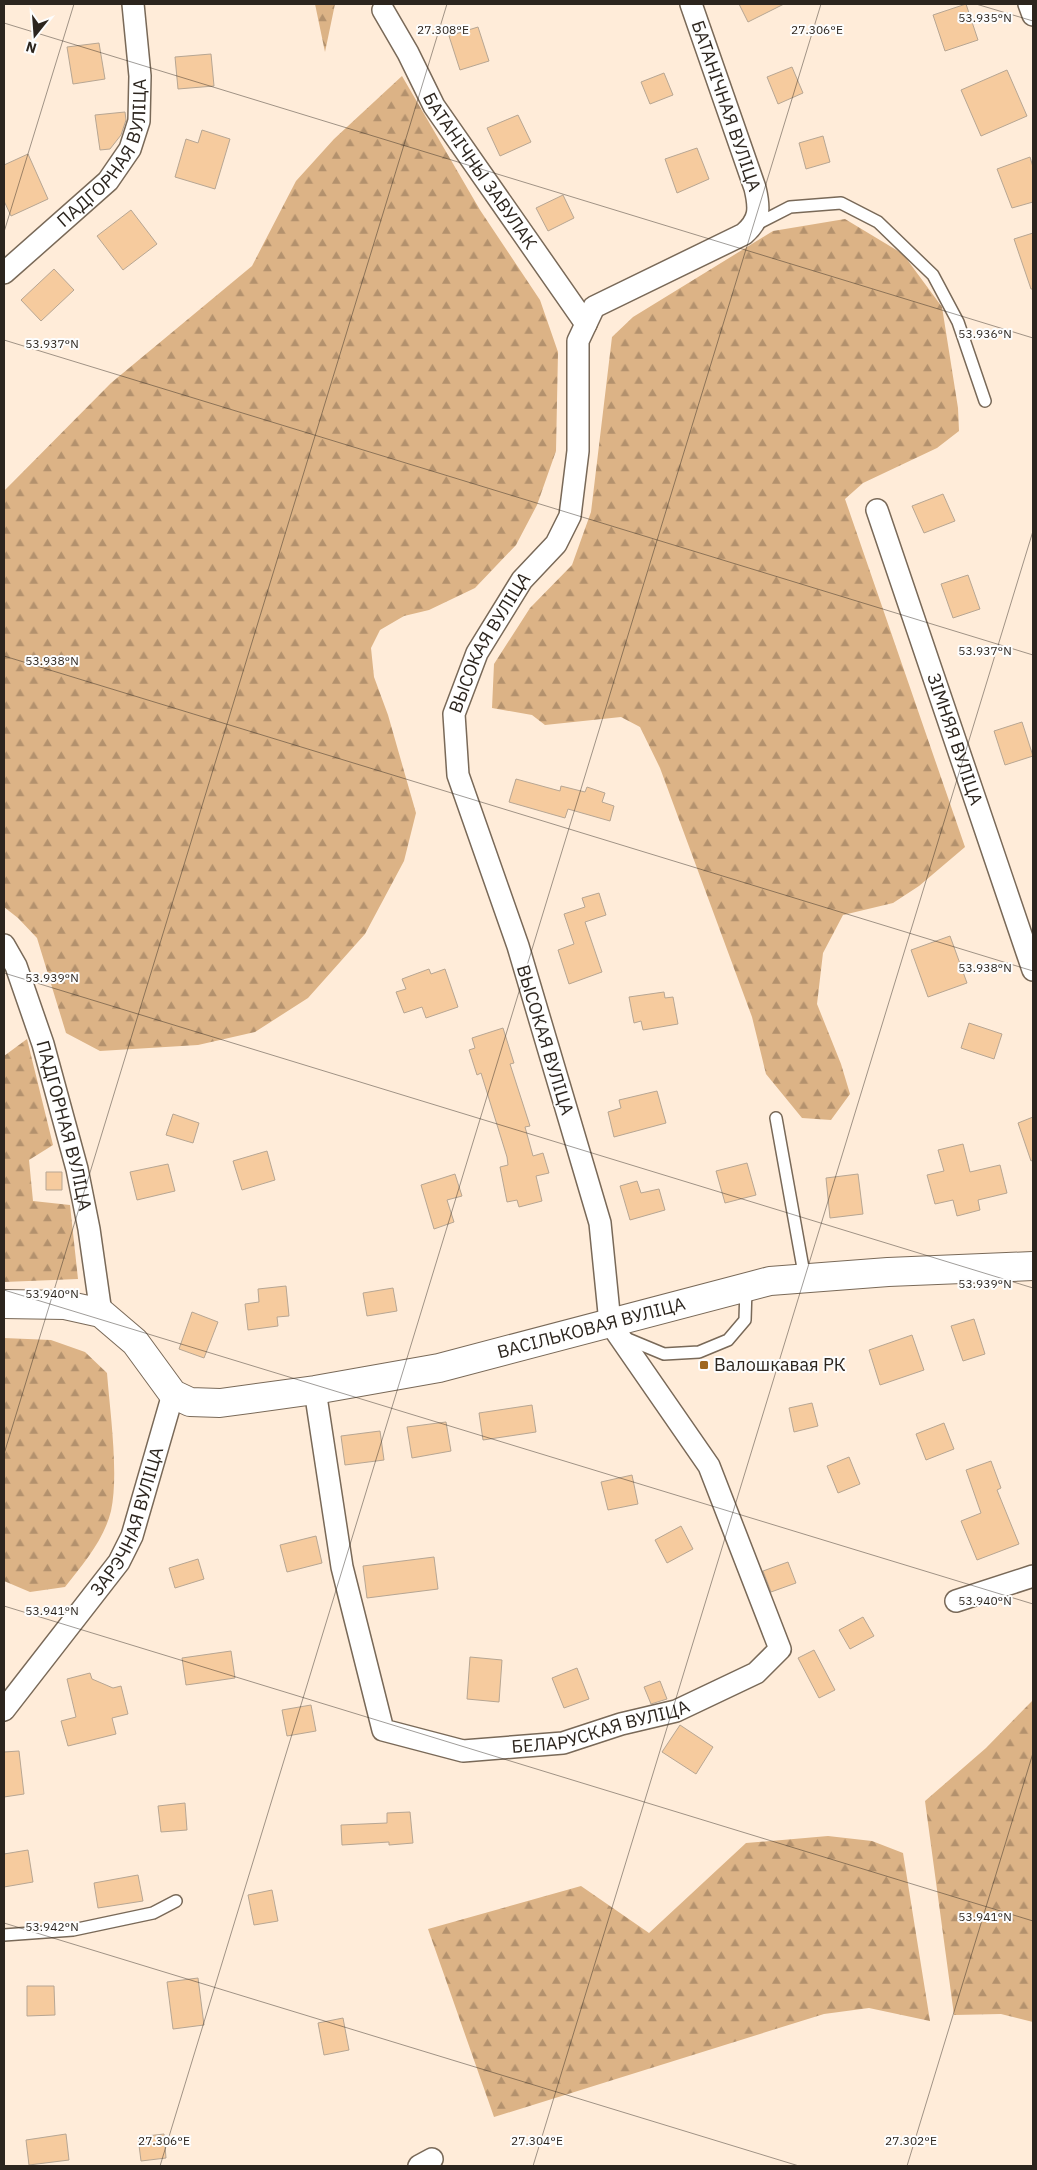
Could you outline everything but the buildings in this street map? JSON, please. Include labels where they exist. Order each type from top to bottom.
[{"type":"street","name":"ПАДГОРНАЯ ВУЛІЦА","points":[[4,274],[108,181],[130,149],[139,120],[140,76],[133,4]]},
{"type":"street","name":"БАТАНІЧНАЯ ВУЛІЦА","points":[[691,4],[755,188],[758,213],[749,230]]},
{"type":"street","points":[[1029,4],[1033,15]]},
{"type":"street","name":"БАТАНІЧНЫ ЗАВУЛАК","points":[[383,10],[408,53],[434,106],[586,324]]},
{"type":"street","name":"ВЫСОКАЯ ВУЛІЦА","points":[[615,1329],[600,1224],[518,946],[458,775],[454,714],[477,652],[522,580],[556,544],[570,516],[578,452],[578,341],[594,307],[749,230]]},
{"type":"street","name":"ЗІМНЯЯ ВУЛІЦА","points":[[877,510],[1033,970]]},
{"type":"street","name":"ПАДГОРНАЯ ВУЛІЦА","points":[[4,945],[16,966],[43,1044],[76,1168],[89,1229],[101,1313]]},
{"type":"street","name":"ВАСІЛЬКОВАЯ ВУЛІЦА","points":[[167,1386],[190,1402],[220,1403],[316,1390],[439,1368],[615,1329],[770,1281],[888,1272],[1033,1266]]},
{"type":"street","points":[[4,1304],[65,1305],[101,1313],[135,1342],[167,1386]]},
{"type":"street","name":"БЕЛАРУСКАЯ ВУЛІЦА","points":[[316,1390],[342,1567],[383,1730],[463,1751],[563,1743],[621,1724],[676,1711],[756,1673],[780,1649],[709,1466],[615,1329]]},
{"type":"street","name":"ЗАРЭЧНАЯ ВУЛІЦА","points":[[4,1710],[119,1562],[132,1536],[167,1386]]},
{"type":"street","points":[[956,1601],[1033,1576]]},
{"type":"lane","points":[[749,230],[790,207],[841,204],[878,222],[933,275],[958,322],[985,401]]},
{"type":"lane","points":[[776,1118],[805,1278]]},
{"type":"lane","points":[[615,1329],[664,1354],[699,1352],[728,1340],[745,1320],[746,1288]]},
{"type":"lane","points":[[4,1935],[73,1930],[152,1913],[176,1901]]},
{"type":"green space","points":[[315,4],[335,4],[325,52]]},
{"type":"green space","points":[[402,76],[480,210],[540,300],[558,352],[556,451],[537,505],[516,545],[475,588],[429,610],[404,616],[380,630],[371,648],[374,677],[388,715],[416,813],[404,861],[365,934],[308,998],[255,1032],[198,1045],[100,1051],[66,1033],[37,938],[18,918],[4,907],[4,491],[111,383],[252,266],[296,181],[334,139]]},
{"type":"green space","points":[[845,219],[903,254],[942,307],[958,408],[959,431],[937,448],[863,483],[845,499],[965,847],[919,886],[893,903],[843,915],[823,953],[817,1004],[841,1064],[850,1094],[831,1120],[802,1118],[766,1074],[752,1017],[660,768],[640,727],[621,717],[545,725],[532,715],[492,708],[494,664],[530,608],[572,565],[591,512],[612,337],[633,317],[773,231]]},
{"type":"green space","points":[[27,1039],[53,1145],[29,1160],[33,1201],[70,1205],[78,1279],[4,1282],[4,1056]]},
{"type":"green space","points":[[4,1338],[51,1340],[85,1352],[107,1373],[114,1461],[111,1511],[98,1542],[65,1587],[30,1592],[4,1581]]},
{"type":"green space","points":[[1033,1700],[1033,2022],[1001,2014],[954,2015],[925,1801],[986,1748]]},
{"type":"green space","points":[[828,1836],[872,1841],[903,1853],[930,2021],[869,2008],[824,2014],[494,2117],[428,1929],[581,1886],[649,1933],[746,1843]]},
{"type":"place","name":"Валошкавая РК","points":[[704,1365]]}]
